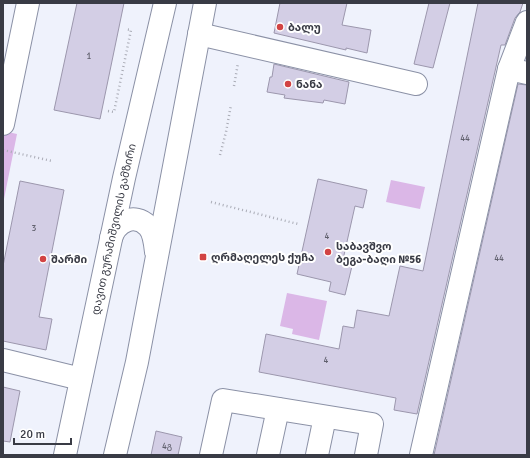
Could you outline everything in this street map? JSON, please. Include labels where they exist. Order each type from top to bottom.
[{"type":"main road","points":[[3,124],[7,80],[28,3]]},
{"type":"main road","name":"დავით გურამიშვილის გამზირი","points":[[65,455],[111,239],[165,3]]},
{"type":"main road","points":[[115,455],[137,362],[205,3]]},
{"type":"main road","points":[[421,455],[518,71],[527,22]]},
{"type":"main road","points":[[199,34],[416,84]]},
{"type":"main road","points":[[111,239],[114,230],[120,223],[130,220],[139,221],[148,226],[153,234],[157,253]]},
{"type":"main road","points":[[3,360],[81,379]]},
{"type":"main road","points":[[211,455],[223,400],[372,424],[366,455]]},
{"type":"main road","points":[[268,455],[278,409]]},
{"type":"main road","points":[[317,455],[325,417]]},
{"type":"path","points":[[108,111],[114,112],[131,30],[125,29]]},
{"type":"path","points":[[234,86],[239,59]]},
{"type":"path","points":[[220,155],[231,105]]},
{"type":"path","points":[[3,150],[52,161]]},
{"type":"path","points":[[211,202],[298,224]]},
{"type":"shaded area","points":[[3,131],[17,134],[3,204]]},
{"type":"shaded area","points":[[391,180],[425,187],[420,209],[386,202]]},
{"type":"shaded area","points":[[287,293],[327,301],[319,340],[292,334],[293,329],[280,326]]},
{"type":"building","points":[[77,3],[124,3],[100,119],[54,110]]},
{"type":"building","points":[[280,3],[347,3],[342,25],[371,30],[367,53],[346,48],[346,50],[274,33]]},
{"type":"building","points":[[429,3],[450,3],[433,68],[414,64]]},
{"type":"building","points":[[478,3],[523,3],[520,12],[515,18],[505,45],[501,45],[417,414],[394,410],[396,398],[259,372],[266,334],[339,349],[343,326],[354,328],[357,310],[389,316],[400,266],[423,271]]},
{"type":"building","points":[[274,64],[349,82],[345,104],[324,100],[323,103],[284,98],[285,95],[267,92],[270,77],[272,77]]},
{"type":"building","points":[[518,84],[527,85],[527,455],[434,455]]},
{"type":"building","points":[[318,179],[367,190],[363,208],[355,206],[342,264],[352,266],[345,295],[329,291],[331,282],[297,274]]},
{"type":"building","points":[[20,181],[64,190],[39,317],[52,319],[46,350],[3,341],[3,266]]},
{"type":"building","points":[[3,387],[20,391],[10,442],[3,441]]},
{"type":"building","points":[[156,431],[182,437],[178,455],[151,455]]},
{"type":"place","name":"ბალუ","points":[[280,27]]},
{"type":"place","name":"ნანა","points":[[288,84]]},
{"type":"place","name":"საბავშვო ბეგა-ბაღი №56","points":[[328,252]]},
{"type":"place","name":"ღრმაღელეს ქუჩა","points":[[203,257]]},
{"type":"place","name":"შარმი","points":[[43,259]]}]
